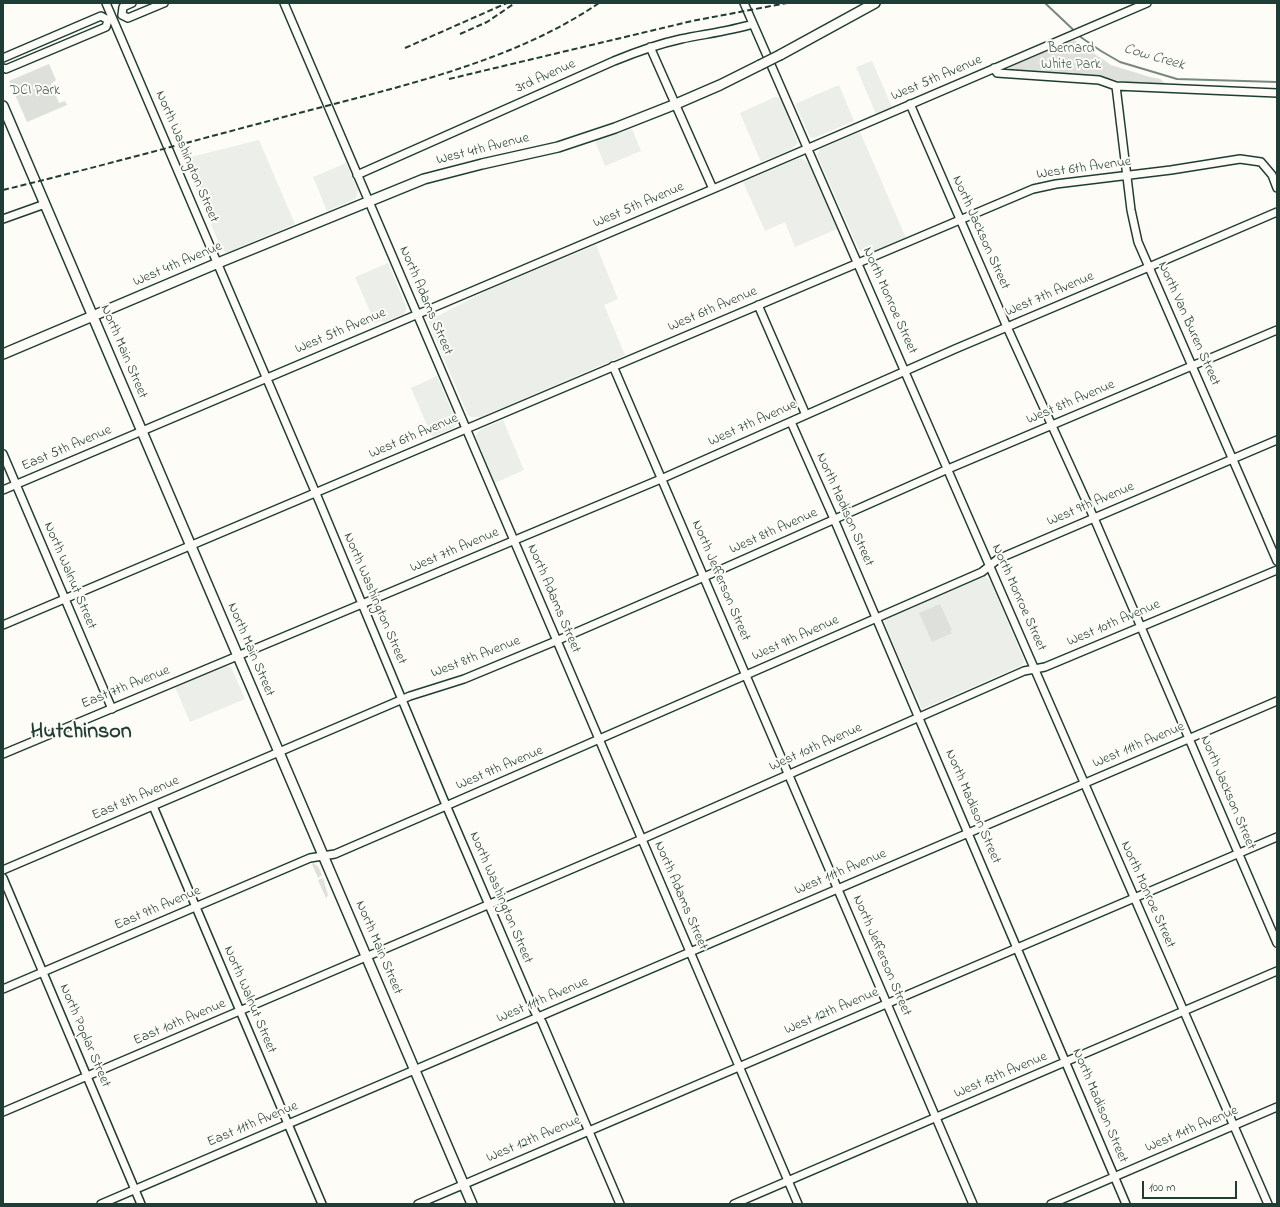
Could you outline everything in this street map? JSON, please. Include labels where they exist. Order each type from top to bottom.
[{"type":"main road","name":"West 4th Avenue","points":[[3,354],[218,263],[424,179],[558,147],[615,128],[676,104],[720,85],[780,55],[875,3]]},
{"type":"main road","name":"North Main Street","points":[[3,106],[472,1204]]},
{"type":"street","name":"North Washington Street","points":[[106,3],[110,19],[218,263],[488,905],[538,1017],[542,1022],[620,1204]]},
{"type":"street","points":[[122,15],[123,7],[132,3]]},
{"type":"street","points":[[3,58],[101,16],[110,19],[122,15],[128,18],[164,3]]},
{"type":"street","name":"North Adams Street","points":[[284,3],[798,1204]]},
{"type":"street","name":"North Monroe Street","points":[[744,3],[1268,1204]]},
{"type":"street","name":"West 5th Avenue","points":[[142,431],[713,189],[1146,3]]},
{"type":"street","points":[[3,68],[6,69],[106,27],[110,19]]},
{"type":"street","name":"3rd Avenue","points":[[357,175],[614,61],[650,47],[753,24]]},
{"type":"street","points":[[650,47],[713,189]]},
{"type":"street","points":[[994,68],[997,73],[1099,80],[1116,86],[1277,93]]},
{"type":"street","name":"North Van Buren Street","points":[[1116,86],[1131,210],[1138,242],[1277,561]]},
{"type":"street","name":"North Jackson Street","points":[[910,104],[1007,327],[1094,518],[1277,943]]},
{"type":"street","name":"West 6th Avenue","points":[[3,625],[1033,189],[1056,184],[1127,176],[1240,159],[1261,162],[1272,175],[1277,188]]},
{"type":"street","points":[[3,218],[44,204]]},
{"type":"street","name":"West 7th Avenue","points":[[237,655],[661,479],[905,371],[1277,212]]},
{"type":"street","points":[[758,305],[806,415]]},
{"type":"street","name":"West 8th Avenue","points":[[279,752],[402,699],[464,679],[556,641],[1052,424],[1277,330]]},
{"type":"street","name":"North Jefferson Street","points":[[613,366],[973,1204]]},
{"type":"street","name":"North Madison Street","points":[[791,422],[1018,947],[1126,1204]]},
{"type":"street","name":"East 5th Avenue","points":[[3,490],[142,431]]},
{"type":"street","name":"West 9th Avenue","points":[[323,856],[335,854],[599,740],[982,572],[998,559],[1277,440]]},
{"type":"street","name":"North Walnut Street","points":[[3,454],[112,709]]},
{"type":"street","name":"West 10th Avenue","points":[[367,957],[642,839],[1024,671],[1045,667],[1277,570]]},
{"type":"street","name":"East 7th Avenue","points":[[3,754],[237,655]]},
{"type":"street","name":"West 11th Avenue","points":[[415,1070],[1277,701]]},
{"type":"street","name":"East 8th Avenue","points":[[3,870],[279,752]]},
{"type":"street","name":"North Walnut Street","points":[[153,806],[322,1204]]},
{"type":"street","name":"West 12th Avenue","points":[[418,1204],[1277,837]]},
{"type":"street","name":"East 9th Avenue","points":[[3,989],[310,858],[323,856]]},
{"type":"street","name":"North Poplar Street","points":[[3,878],[141,1204]]},
{"type":"street","name":"East 10th Avenue","points":[[3,1112],[367,957]]},
{"type":"street","name":"West 13th Avenue","points":[[734,1204],[1277,971]]},
{"type":"street","name":"East 11th Avenue","points":[[101,1204],[415,1070]]},
{"type":"street","name":"West 14th Avenue","points":[[1051,1204],[1277,1108]]},
{"type":"shaded area","points":[[872,61],[892,107],[876,114],[856,67]]},
{"type":"shaded area","points":[[839,85],[854,121],[814,138],[810,137],[795,104]]},
{"type":"shaded area","points":[[775,97],[781,99],[798,143],[790,150],[761,162],[740,113]]},
{"type":"shaded area","points":[[632,129],[641,151],[605,166],[595,141]]},
{"type":"shaded area","points":[[860,132],[906,238],[866,253],[859,250],[817,155],[820,149]]},
{"type":"shaded area","points":[[259,140],[295,224],[225,252],[221,248],[183,159]]},
{"type":"shaded area","points":[[799,158],[808,163],[837,229],[795,247],[785,222],[765,231],[743,182]]},
{"type":"shaded area","points":[[346,163],[358,190],[357,196],[355,199],[327,211],[313,177]]},
{"type":"shaded area","points":[[596,245],[618,299],[604,305],[625,355],[481,417],[471,417],[468,415],[430,326],[430,320],[488,290]]},
{"type":"shaded area","points":[[388,263],[406,306],[406,311],[404,314],[384,322],[381,321],[375,323],[355,277]]},
{"type":"shaded area","points":[[437,376],[457,423],[453,428],[432,437],[411,388]]},
{"type":"shaded area","points":[[503,420],[524,470],[495,483],[476,437],[477,433],[482,429]]},
{"type":"shaded area","points":[[983,577],[990,580],[1024,662],[1021,666],[922,709],[885,625],[885,621],[886,619]]},
{"type":"shaded area","points":[[224,666],[231,667],[245,699],[190,722],[175,687]]},
{"type":"green space","name":"Bernard White Park","points":[[1074,40],[1111,65],[1160,79],[1166,84],[1134,84],[1093,75],[1009,70],[1010,66],[1012,65]]},
{"type":"green space","name":"DCI Park","points":[[49,64],[56,80],[51,84],[59,103],[65,101],[67,105],[27,122],[9,81]]},
{"type":"green space","points":[[940,604],[952,633],[932,642],[919,613]]},
{"type":"green space","points":[[313,863],[318,866],[322,875],[318,878],[312,864]]},
{"type":"green space","points":[[323,878],[328,895],[326,898],[318,880]]},
{"type":"waterway","name":"Cow Creek","points":[[1045,3],[1082,38],[1120,62],[1177,79],[1277,82]]},
{"type":"railway","points":[[405,48],[507,3]]},
{"type":"railway","points":[[460,34],[487,22],[515,3]]},
{"type":"railway","points":[[3,190],[376,93],[454,70],[492,57],[530,41],[565,24],[599,3]]},
{"type":"railway","points":[[449,79],[692,21],[787,3]]},
{"type":"district","name":"Hutchinson","points":[[81,733]]}]
